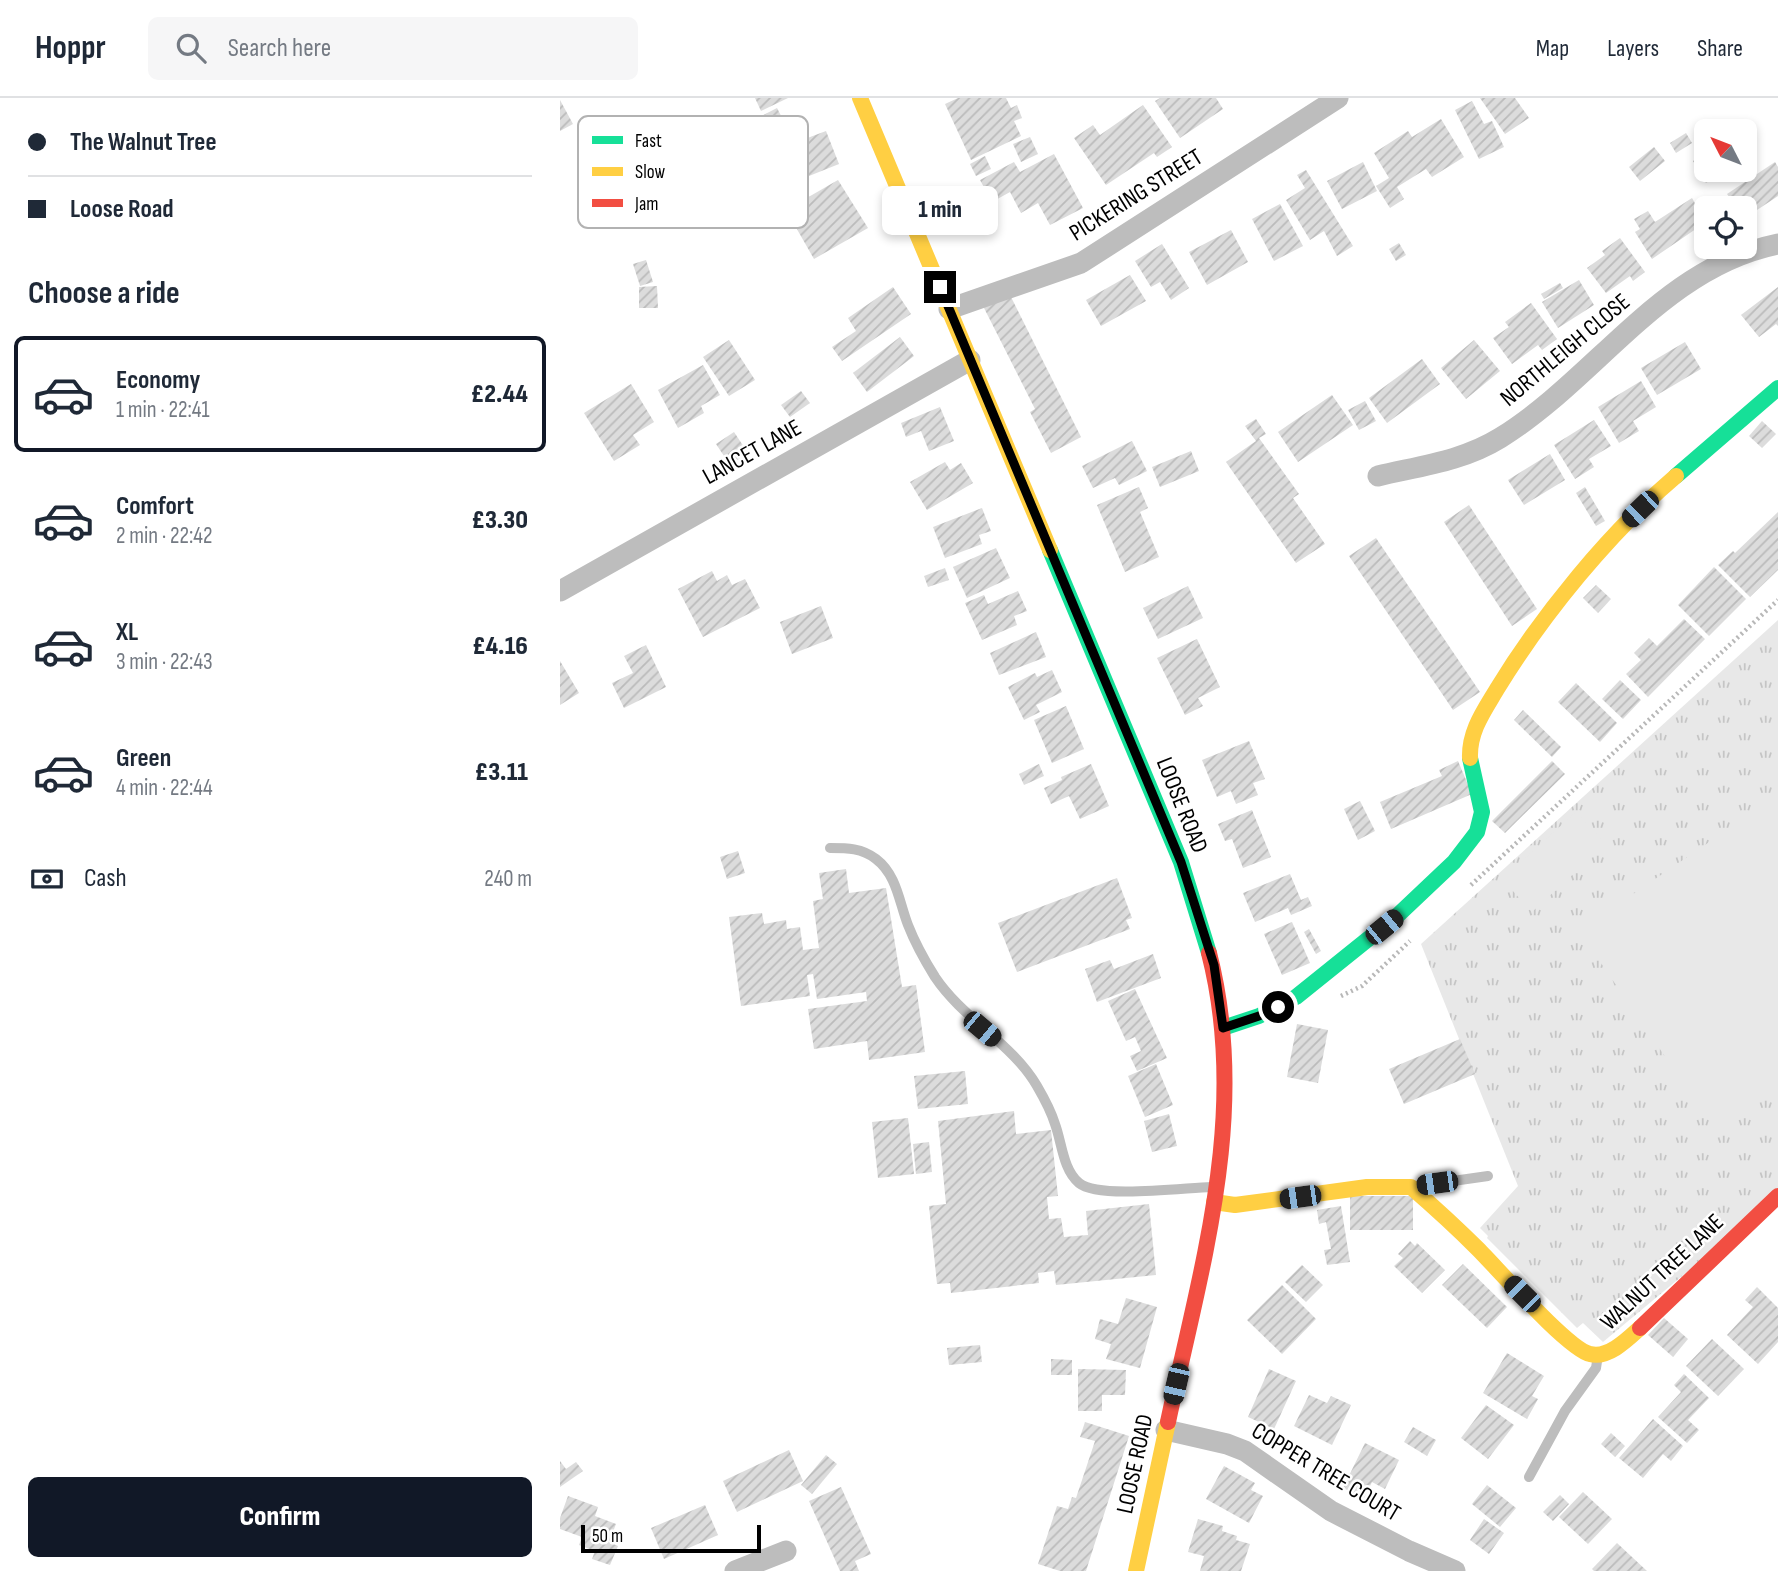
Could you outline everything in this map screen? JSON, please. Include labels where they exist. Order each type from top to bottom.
[{"type":"main road","name":"LOOSE ROAD","points":[[860,98],[1181,862],[1214,965],[1226,1068],[1225,1112],[1216,1195],[1136,1571]]},
{"type":"main road","points":[[1223,1028],[1259,1016],[1296,997],[1398,915],[1454,862],[1477,832],[1482,812],[1469,755],[1473,730],[1524,645],[1619,529],[1665,485],[1778,388]]},
{"type":"main road","points":[[1216,1195],[1235,1205],[1367,1187],[1411,1187]]},
{"type":"main road","name":"WALNUT TREE LANE","points":[[1411,1187],[1434,1206],[1554,1325],[1589,1354],[1598,1355],[1614,1350],[1778,1196]]},
{"type":"street","name":"PICKERING STREET","points":[[949,309],[1081,263],[1338,98]]},
{"type":"street","name":"NORTHLEIGH CLOSE","points":[[1378,476],[1462,457],[1500,439],[1567,386],[1637,323],[1689,284],[1725,262],[1778,244]]},
{"type":"street","name":"LANCET LANE","points":[[561,588],[970,360]]},
{"type":"street","name":"COPPER TREE COURT","points":[[1166,1430],[1227,1444],[1245,1451],[1331,1511],[1455,1571]]},
{"type":"street","points":[[735,1571],[786,1551]]},
{"type":"lane","points":[[830,848],[861,850],[876,859],[890,874],[908,924],[936,977],[960,1007],[1021,1065],[1034,1082],[1055,1124],[1072,1175],[1080,1184],[1103,1192],[1216,1195]]},
{"type":"lane","points":[[1411,1187],[1488,1176]]},
{"type":"lane","points":[[1529,1477],[1560,1420],[1596,1368],[1598,1355]]},
{"type":"path","points":[[1463,892],[1778,600]]},
{"type":"path","points":[[1337,998],[1362,986],[1412,939]]},
{"type":"green space","points":[[1778,620],[1778,1196],[1603,1342],[1583,1323],[1577,1328],[1480,1228],[1518,1186],[1421,944]]},
{"type":"green space","points":[[1778,795],[1778,1084],[1714,1128],[1579,931]]},
{"type":"green space","points":[[1576,812],[1606,844],[1532,912],[1502,879]]},
{"type":"building","points":[[755,98],[788,98],[761,111]]},
{"type":"building","points":[[958,98],[1006,98],[1011,108],[1017,105],[1022,118],[1014,121],[1021,136],[971,160],[945,104]]},
{"type":"building","points":[[1160,98],[1216,98],[1223,109],[1180,138],[1155,101]]},
{"type":"building","points":[[1480,98],[1515,98],[1529,118],[1505,134]]},
{"type":"building","points":[[560,100],[573,124],[560,131]]},
{"type":"building","points":[[1472,101],[1484,124],[1492,121],[1504,147],[1479,159],[1455,110]]},
{"type":"building","points":[[1143,105],[1172,147],[1157,157],[1154,153],[1106,185],[1074,138],[1093,125],[1100,135]]},
{"type":"building","points":[[777,108],[781,116],[762,116]]},
{"type":"building","points":[[1441,119],[1464,157],[1432,177],[1426,169],[1397,187],[1404,199],[1390,208],[1376,186],[1389,178],[1374,153],[1408,131],[1412,137]]},
{"type":"building","points":[[826,131],[839,164],[808,176],[808,138]]},
{"type":"building","points":[[1686,133],[1692,143],[1676,153],[1670,143]]},
{"type":"building","points":[[1030,137],[1038,154],[1021,162],[1013,144]]},
{"type":"building","points":[[1654,147],[1665,161],[1640,181],[1629,167]]},
{"type":"building","points":[[1054,154],[1083,208],[1050,225],[1038,203],[1021,213],[1010,192],[992,202],[980,180],[1014,162],[1020,172]]},
{"type":"building","points":[[985,156],[991,169],[976,176],[970,164]]},
{"type":"building","points":[[1363,162],[1377,191],[1342,209],[1327,181]]},
{"type":"building","points":[[1775,162],[1778,167],[1778,196],[1757,210],[1757,196],[1728,196],[1727,194],[1745,182],[1757,182],[1757,174]]},
{"type":"building","points":[[1306,170],[1353,246],[1337,256],[1324,231],[1310,240],[1286,200],[1305,188],[1297,175]]},
{"type":"building","points":[[838,180],[868,228],[814,259],[796,228],[808,228],[808,197]]},
{"type":"building","points":[[1692,198],[1694,230],[1652,259],[1635,232],[1640,229],[1634,219],[1648,211],[1655,222]]},
{"type":"building","points":[[1280,204],[1303,246],[1274,261],[1252,219]]},
{"type":"building","points":[[1231,230],[1248,262],[1207,285],[1189,252]]},
{"type":"building","points":[[1620,238],[1645,272],[1633,281],[1630,276],[1606,293],[1587,268],[1605,255],[1602,251]]},
{"type":"building","points":[[1399,243],[1406,255],[1396,261],[1389,249]]},
{"type":"building","points":[[1162,244],[1189,288],[1171,300],[1160,282],[1151,287],[1135,261]]},
{"type":"building","points":[[646,260],[653,282],[640,286],[633,264]]},
{"type":"building","points":[[1130,275],[1146,301],[1101,326],[1086,300]]},
{"type":"building","points":[[1579,280],[1594,305],[1558,328],[1542,302]]},
{"type":"building","points":[[1560,283],[1563,288],[1544,299],[1541,294]]},
{"type":"building","points":[[657,286],[658,308],[639,308],[639,287]]},
{"type":"building","points":[[893,287],[911,314],[842,361],[832,347],[856,331],[848,318]]},
{"type":"building","points":[[1778,287],[1778,326],[1776,324],[1759,337],[1741,315]]},
{"type":"building","points":[[1009,293],[1081,437],[1051,453],[1030,412],[1035,409],[983,306]]},
{"type":"building","points":[[1531,303],[1557,339],[1542,350],[1538,345],[1512,364],[1493,338],[1509,327],[1505,322]]},
{"type":"building","points":[[900,337],[914,356],[867,392],[853,373]]},
{"type":"building","points":[[729,340],[755,380],[729,396],[703,357]]},
{"type":"building","points":[[1474,340],[1500,371],[1466,399],[1441,368]]},
{"type":"building","points":[[1685,342],[1701,369],[1657,395],[1641,368]]},
{"type":"building","points":[[1422,359],[1440,384],[1387,423],[1369,398]]},
{"type":"building","points":[[703,365],[720,395],[701,406],[704,413],[678,428],[658,390]]},
{"type":"building","points":[[1641,381],[1656,407],[1633,421],[1639,431],[1619,443],[1598,407]]},
{"type":"building","points":[[631,384],[654,422],[633,435],[640,445],[614,461],[584,413]]},
{"type":"building","points":[[801,391],[810,403],[790,417],[781,405]]},
{"type":"building","points":[[1332,395],[1353,425],[1298,462],[1278,432]]},
{"type":"building","points":[[1365,401],[1376,421],[1359,430],[1348,410]]},
{"type":"building","points":[[940,407],[954,441],[929,451],[921,431],[906,437],[901,423]]},
{"type":"building","points":[[1256,419],[1266,434],[1259,438],[1299,494],[1293,498],[1325,544],[1296,563],[1226,462],[1256,441],[1245,426]]},
{"type":"building","points":[[1594,420],[1611,446],[1589,459],[1594,467],[1575,479],[1554,445]]},
{"type":"building","points":[[1762,421],[1776,434],[1762,448],[1749,436]]},
{"type":"building","points":[[734,432],[748,453],[730,465],[716,444]]},
{"type":"building","points":[[1132,441],[1147,471],[1119,485],[1115,478],[1093,488],[1082,466]]},
{"type":"building","points":[[1191,451],[1199,471],[1160,487],[1152,467]]},
{"type":"building","points":[[1550,454],[1565,480],[1524,505],[1508,480]]},
{"type":"building","points":[[945,462],[950,470],[961,463],[973,483],[927,510],[910,482]]},
{"type":"building","points":[[1139,487],[1148,508],[1140,512],[1159,557],[1125,572],[1097,505]]},
{"type":"building","points":[[1585,487],[1605,521],[1596,526],[1576,493]]},
{"type":"building","points":[[1469,505],[1537,609],[1512,626],[1444,522]]},
{"type":"building","points":[[982,508],[991,531],[979,535],[982,544],[945,558],[933,527]]},
{"type":"building","points":[[1778,512],[1778,570],[1750,597],[1718,565],[1733,551],[1735,553]]},
{"type":"building","points":[[1376,538],[1480,692],[1453,710],[1349,556]]},
{"type":"building","points":[[996,548],[1010,578],[967,598],[953,567]]},
{"type":"building","points":[[1714,567],[1746,599],[1709,636],[1678,605]]},
{"type":"building","points":[[945,568],[949,580],[928,587],[924,576]]},
{"type":"building","points":[[712,571],[717,581],[727,575],[732,585],[745,579],[760,608],[703,637],[678,589]]},
{"type":"building","points":[[1596,585],[1611,599],[1598,613],[1583,598]]},
{"type":"building","points":[[1188,586],[1203,618],[1158,639],[1143,608]]},
{"type":"building","points":[[1018,591],[1027,611],[1014,616],[1017,625],[982,640],[965,603],[984,595],[988,604]]},
{"type":"building","points":[[821,606],[833,638],[792,654],[780,622]]},
{"type":"building","points":[[1684,619],[1705,639],[1648,697],[1626,674],[1641,660],[1634,653],[1649,638],[1657,646]]},
{"type":"building","points":[[1036,632],[1046,657],[999,675],[990,653]]},
{"type":"building","points":[[1197,639],[1220,687],[1198,698],[1203,706],[1185,715],[1157,658]]},
{"type":"building","points":[[646,645],[666,687],[624,708],[612,683],[633,673],[624,656]]},
{"type":"building","points":[[560,661],[579,693],[560,705]]},
{"type":"building","points":[[1052,670],[1062,692],[1036,705],[1040,712],[1024,720],[1008,687],[1035,673],[1037,677]]},
{"type":"building","points":[[1620,680],[1641,700],[1623,719],[1602,699]]},
{"type":"building","points":[[1576,683],[1617,723],[1600,742],[1558,702]]},
{"type":"building","points":[[1066,706],[1084,749],[1052,763],[1034,720]]},
{"type":"building","points":[[1523,710],[1561,747],[1552,757],[1514,720]]},
{"type":"building","points":[[1249,741],[1265,779],[1253,783],[1258,795],[1236,804],[1231,791],[1217,797],[1202,760]]},
{"type":"building","points":[[1458,761],[1472,794],[1391,829],[1380,802],[1442,776],[1439,770]]},
{"type":"building","points":[[1552,761],[1565,774],[1505,833],[1492,821]]},
{"type":"building","points":[[1039,764],[1044,776],[1024,785],[1019,774]]},
{"type":"building","points":[[1091,764],[1109,806],[1080,819],[1069,796],[1051,804],[1044,788]]},
{"type":"building","points":[[1360,801],[1375,831],[1358,840],[1344,809]]},
{"type":"building","points":[[1252,810],[1271,857],[1243,868],[1232,839],[1225,841],[1218,824]]},
{"type":"building","points":[[738,851],[745,873],[727,879],[720,857]]},
{"type":"building","points":[[846,869],[849,893],[886,888],[902,987],[916,985],[925,1052],[869,1060],[867,1041],[814,1049],[808,1009],[867,1001],[866,992],[817,999],[813,974],[807,975],[810,996],[741,1006],[729,917],[762,913],[764,924],[786,920],[787,929],[800,927],[803,950],[819,948],[813,901],[823,899],[819,873]]},
{"type":"building","points":[[1290,874],[1301,900],[1308,897],[1312,906],[1291,915],[1288,908],[1255,922],[1243,893]]},
{"type":"building","points":[[1117,878],[1132,918],[1126,920],[1130,929],[1017,972],[998,923]]},
{"type":"building","points":[[1292,922],[1310,963],[1282,975],[1264,934]]},
{"type":"building","points":[[1309,929],[1321,951],[1316,954],[1304,932]]},
{"type":"building","points":[[1153,954],[1161,978],[1097,1002],[1085,969],[1110,960],[1114,969]]},
{"type":"building","points":[[1135,989],[1167,1058],[1137,1071],[1130,1056],[1141,1051],[1135,1037],[1126,1041],[1108,1001]]},
{"type":"building","points":[[1297,1024],[1328,1030],[1318,1083],[1287,1077]]},
{"type":"building","points":[[1460,1039],[1475,1074],[1404,1104],[1389,1069]]},
{"type":"building","points":[[1156,1064],[1173,1105],[1145,1117],[1128,1076]]},
{"type":"building","points":[[965,1071],[968,1104],[918,1109],[914,1076]]},
{"type":"building","points":[[1014,1111],[1016,1134],[1051,1130],[1058,1196],[1047,1197],[1049,1219],[1061,1218],[1064,1237],[1088,1235],[1086,1211],[1149,1204],[1156,1275],[1056,1285],[1054,1271],[1038,1273],[1039,1283],[951,1293],[950,1283],[937,1284],[929,1206],[946,1204],[938,1121]]},
{"type":"building","points":[[1169,1114],[1177,1146],[1152,1152],[1144,1121]]},
{"type":"building","points":[[908,1118],[914,1174],[878,1178],[872,1122]]},
{"type":"building","points":[[929,1142],[932,1172],[916,1174],[913,1144]]},
{"type":"building","points":[[1350,1196],[1413,1196],[1413,1230],[1350,1230]]},
{"type":"building","points":[[1341,1206],[1350,1262],[1327,1265],[1324,1250],[1331,1249],[1326,1222],[1319,1224],[1317,1210]]},
{"type":"building","points":[[1410,1241],[1415,1246],[1417,1243],[1445,1270],[1422,1293],[1394,1266],[1403,1258],[1398,1254]]},
{"type":"building","points":[[1463,1264],[1507,1307],[1487,1328],[1442,1285]]},
{"type":"building","points":[[1302,1265],[1323,1285],[1306,1302],[1285,1282]]},
{"type":"building","points":[[1282,1285],[1316,1319],[1282,1354],[1247,1320]]},
{"type":"building","points":[[1757,1287],[1778,1308],[1778,1342],[1758,1364],[1727,1335],[1753,1307],[1745,1300]]},
{"type":"building","points":[[1126,1298],[1157,1307],[1140,1368],[1106,1359],[1111,1344],[1095,1339],[1100,1319],[1118,1324]]},
{"type":"building","points":[[1664,1318],[1688,1339],[1673,1357],[1648,1335]]},
{"type":"building","points":[[1712,1339],[1744,1369],[1718,1396],[1686,1366]]},
{"type":"building","points":[[980,1345],[982,1362],[949,1365],[947,1348]]},
{"type":"building","points":[[1507,1353],[1544,1376],[1532,1396],[1538,1399],[1527,1419],[1483,1393]]},
{"type":"building","points":[[1051,1359],[1072,1360],[1072,1375],[1051,1375]]},
{"type":"building","points":[[1078,1369],[1126,1370],[1125,1395],[1102,1395],[1102,1411],[1078,1411]]},
{"type":"building","points":[[1269,1369],[1296,1381],[1274,1429],[1248,1417]]},
{"type":"building","points":[[1684,1374],[1709,1398],[1688,1420],[1699,1430],[1687,1443],[1658,1417],[1681,1392],[1674,1385]]},
{"type":"building","points":[[1309,1395],[1327,1403],[1331,1396],[1351,1405],[1332,1445],[1294,1426]]},
{"type":"building","points":[[1486,1405],[1514,1425],[1488,1459],[1461,1438]]},
{"type":"building","points":[[1653,1419],[1683,1446],[1671,1461],[1663,1454],[1643,1478],[1619,1458]]},
{"type":"building","points":[[1085,1422],[1129,1436],[1086,1571],[1060,1571],[1038,1564],[1057,1506],[1068,1509],[1072,1497],[1076,1498],[1095,1441],[1080,1437]]},
{"type":"building","points":[[1413,1427],[1436,1440],[1427,1456],[1404,1442]]},
{"type":"building","points":[[1611,1433],[1625,1446],[1615,1457],[1601,1444]]},
{"type":"building","points":[[1365,1443],[1399,1460],[1385,1489],[1372,1482],[1364,1498],[1343,1488]]},
{"type":"building","points":[[789,1450],[803,1481],[737,1512],[723,1481]]},
{"type":"building","points":[[826,1455],[837,1464],[812,1494],[801,1485]]},
{"type":"building","points":[[560,1461],[566,1469],[576,1462],[583,1471],[560,1487]]},
{"type":"building","points":[[1224,1466],[1255,1483],[1251,1490],[1263,1496],[1249,1523],[1206,1499]]},
{"type":"building","points":[[1487,1485],[1516,1508],[1500,1527],[1472,1504]]},
{"type":"building","points":[[841,1487],[871,1554],[855,1561],[859,1571],[840,1571],[809,1501]]},
{"type":"building","points":[[1583,1492],[1612,1519],[1588,1544],[1559,1517]]},
{"type":"building","points":[[1560,1495],[1569,1504],[1553,1521],[1543,1512]]},
{"type":"building","points":[[568,1496],[598,1507],[595,1516],[616,1524],[609,1542],[618,1546],[610,1565],[592,1559],[595,1551],[579,1545],[582,1537],[560,1529],[560,1518]]},
{"type":"building","points":[[705,1505],[718,1535],[664,1559],[651,1528]]},
{"type":"building","points":[[1198,1519],[1223,1526],[1222,1531],[1237,1536],[1236,1540],[1250,1544],[1241,1571],[1200,1571],[1204,1556],[1188,1552]]},
{"type":"building","points":[[1484,1519],[1504,1533],[1489,1554],[1470,1540]]},
{"type":"building","points":[[1617,1543],[1647,1571],[1594,1571],[1592,1569]]},
{"type":"traffic: fast","points":[[1676,476],[1778,388]]},
{"type":"traffic: fast","points":[[1050,550],[1181,862],[1209,953]]},
{"type":"traffic: fast","points":[[1223,1028],[1259,1016],[1296,997],[1398,915],[1454,862],[1477,832],[1482,812],[1470,758]]},
{"type":"traffic: slow","points":[[860,98],[1050,550]]},
{"type":"traffic: slow","points":[[1470,758],[1472,739],[1482,713],[1535,632],[1602,549],[1676,476]]},
{"type":"traffic: slow","points":[[1214,1202],[1235,1205],[1367,1187],[1411,1187],[1470,1241],[1550,1324],[1580,1349],[1590,1354],[1604,1354],[1640,1328]]},
{"type":"traffic: slow","points":[[1136,1571],[1168,1422]]},
{"type":"traffic: jam","points":[[1168,1422],[1206,1247],[1223,1131],[1225,1072],[1220,1013],[1209,953]]},
{"type":"traffic: jam","points":[[1640,1328],[1778,1196]]},
{"type":"route","points":[[940,287],[1181,862],[1214,965],[1223,1028],[1278,1007]]}]
